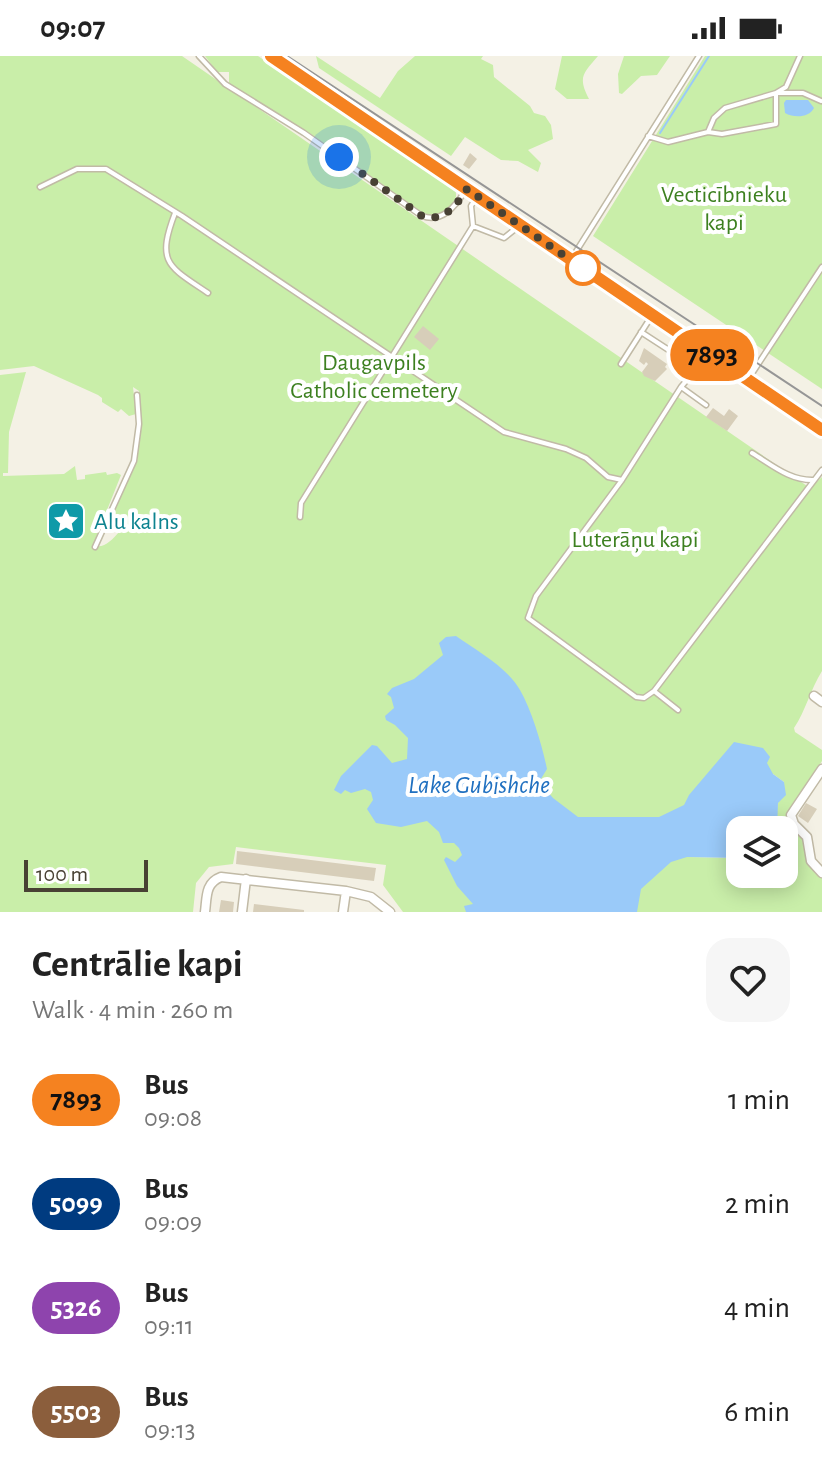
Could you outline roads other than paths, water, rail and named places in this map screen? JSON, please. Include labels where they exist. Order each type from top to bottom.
[{"type":"main road","points":[[271,56],[822,430]]},
{"type":"street","points":[[822,769],[791,815],[794,824],[807,837],[811,861],[822,873]]},
{"type":"street","points":[[205,912],[208,886],[221,877],[346,891],[371,897],[390,912]]},
{"type":"street","points":[[242,912],[246,879]]},
{"type":"street","points":[[343,912],[346,891]]},
{"type":"lane","points":[[199,56],[225,84],[304,133],[422,216],[432,220],[443,216],[472,192]]},
{"type":"lane","points":[[571,260],[699,56]]},
{"type":"lane","points":[[708,132],[714,118],[725,108],[776,93],[786,87],[800,56]]},
{"type":"lane","points":[[648,136],[668,142],[708,132],[722,134],[776,124],[776,93]]},
{"type":"lane","points":[[776,93],[803,93],[821,101]]},
{"type":"lane","points":[[40,187],[77,169],[106,169],[182,216],[504,432],[566,449],[586,458],[608,477],[622,480]]},
{"type":"lane","points":[[300,517],[301,503],[473,226],[472,192]]},
{"type":"lane","points":[[175,213],[166,237],[167,263],[208,293]]},
{"type":"lane","points":[[473,226],[504,238],[520,225]]},
{"type":"lane","points":[[748,379],[822,267]]},
{"type":"lane","points":[[621,364],[653,315]]},
{"type":"lane","points":[[641,332],[698,369]]},
{"type":"lane","points":[[709,353],[681,387],[622,480],[536,596],[528,618],[636,697],[644,698],[654,691],[822,470]]},
{"type":"lane","points":[[681,387],[706,405]]},
{"type":"lane","points":[[95,547],[134,461],[139,432],[137,395]]},
{"type":"lane","points":[[752,453],[791,477],[802,481],[814,480]]},
{"type":"lane","points":[[654,691],[678,710]]},
{"type":"water","points":[[786,100],[808,100],[814,108],[805,115],[789,115],[785,113]]},
{"type":"water","name":"Lake Gubishche","points":[[456,636],[482,654],[500,667],[520,690],[536,728],[547,769],[539,782],[553,798],[578,817],[659,817],[684,805],[734,742],[763,748],[770,757],[767,763],[773,774],[784,782],[786,795],[778,803],[778,816],[726,816],[726,858],[687,857],[671,862],[641,889],[637,912],[466,912],[464,906],[473,904],[457,886],[444,860],[446,857],[455,862],[462,855],[454,843],[443,843],[439,832],[427,821],[401,827],[376,823],[367,809],[373,800],[371,792],[365,789],[351,793],[345,790],[341,794],[334,790],[341,776],[372,745],[377,746],[392,763],[407,759],[408,738],[386,720],[385,716],[394,708],[387,694],[392,688],[414,679],[443,655],[439,643],[446,637]]},
{"type":"waterway","points":[[660,133],[709,56]]},
{"type":"tram line","points":[[287,56],[718,340],[750,358]]},
{"type":"tram line","points":[[742,353],[822,406]]},
{"type":"place","name":"Alu kalns","points":[[66,521]]},
{"type":"park label","name":"Vecticībnieku kapi","points":[[724,208]]},
{"type":"park label","name":"Daugavpils Catholic cemetery","points":[[374,376]]},
{"type":"park label","name":"Luterāņu kapi","points":[[635,539]]}]
